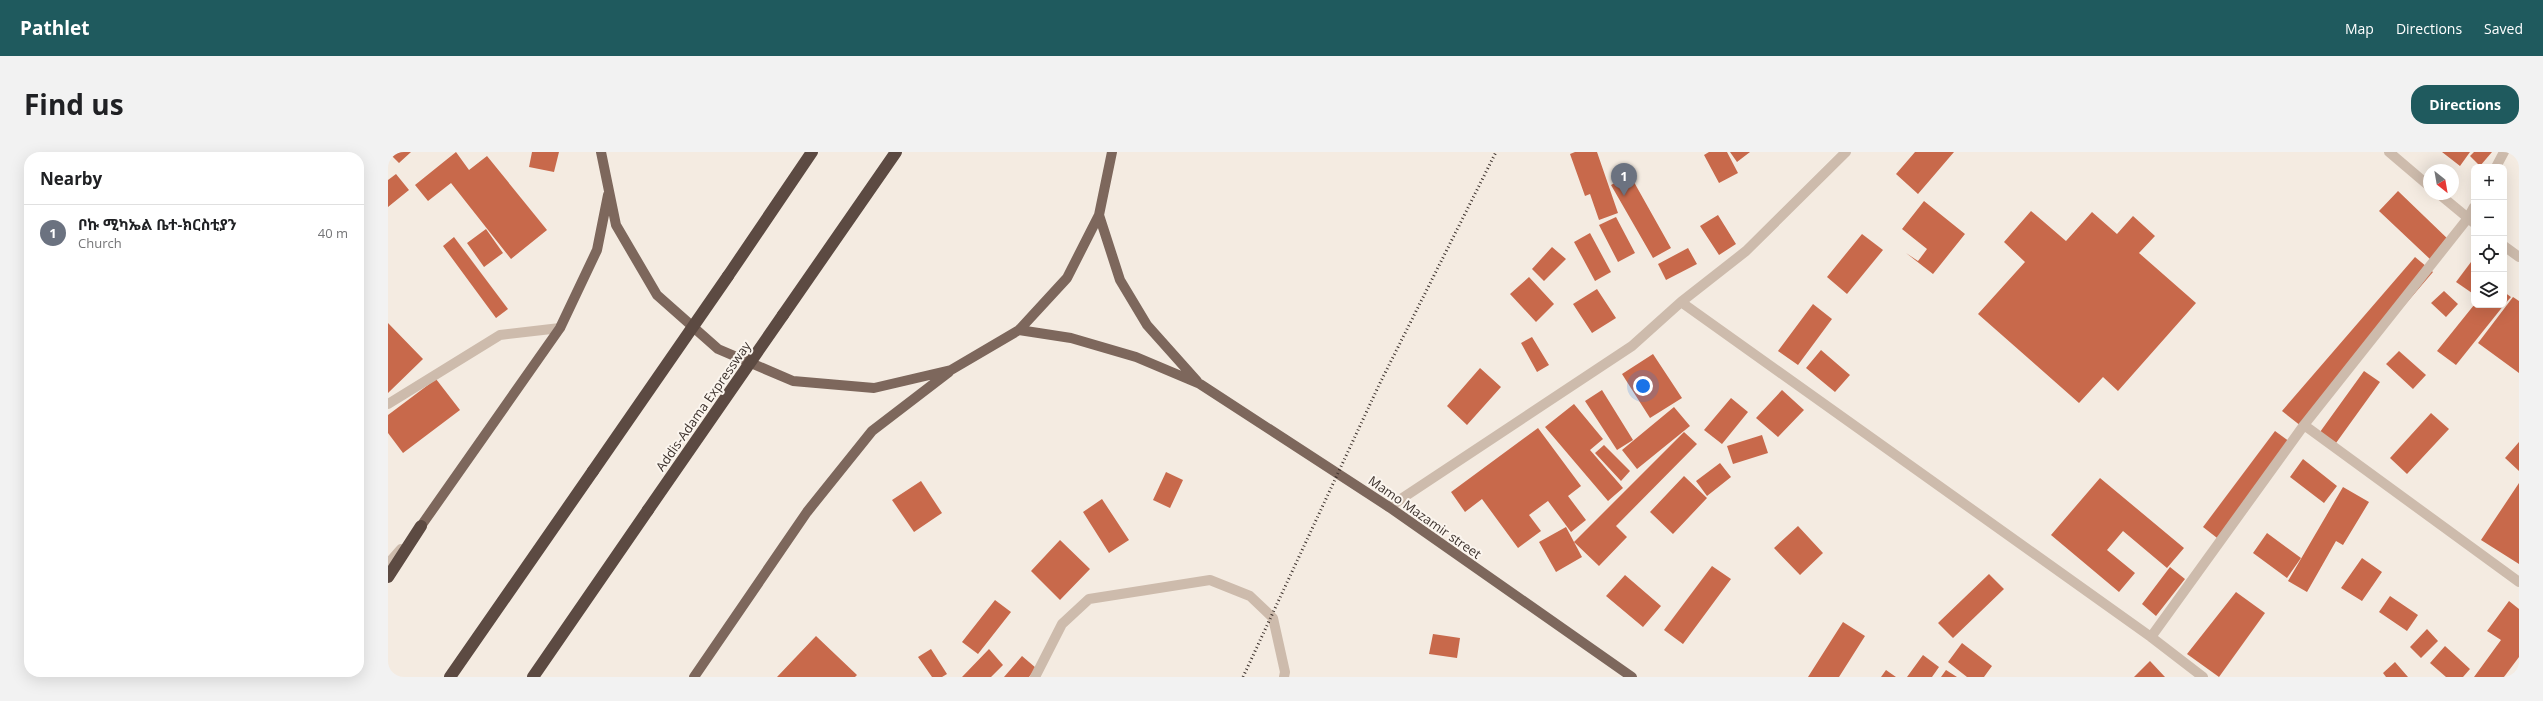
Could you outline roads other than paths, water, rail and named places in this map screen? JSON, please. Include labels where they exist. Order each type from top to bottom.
[{"type":"highway","points":[[450,677],[728,276],[812,152]]},
{"type":"highway","name":"Addis-Adama Expressway","points":[[533,677],[896,152]]},
{"type":"highway","points":[[388,577],[421,526]]},
{"type":"main road","points":[[601,152],[616,224],[657,295],[718,349],[793,381],[874,388],[951,370]]},
{"type":"main road","points":[[694,677],[807,512],[872,431],[951,370],[1019,330],[1067,278],[1099,215],[1113,152]]},
{"type":"main road","points":[[421,526],[560,328],[597,250],[609,189]]},
{"type":"main road","points":[[1099,215],[1124,286],[1147,325],[1200,384]]},
{"type":"main road","points":[[1019,330],[1071,338],[1136,357],[1200,384]]},
{"type":"main road","name":"Mamo Mazamir street","points":[[1200,384],[1389,506],[1632,677]]},
{"type":"street","points":[[2388,152],[2423,181]]},
{"type":"street","points":[[2498,164],[2504,152]]},
{"type":"street","points":[[1389,506],[1632,346],[1681,302],[1746,251],[1843,153]]},
{"type":"street","points":[[2151,637],[2304,425],[2471,221],[2445,200]]},
{"type":"street","points":[[2507,248],[2519,257]]},
{"type":"street","points":[[1681,302],[2151,637],[2203,677]]},
{"type":"street","points":[[388,404],[500,335],[560,328]]},
{"type":"street","points":[[2304,425],[2519,582]]},
{"type":"street","points":[[388,564],[421,526]]},
{"type":"street","points":[[1035,677],[1062,624],[1089,599],[1210,580],[1250,596],[1273,618],[1285,672],[1284,677]]},
{"type":"railway","points":[[1243,677],[1379,385],[1496,152]]},
{"type":"place","name":"ቦኩ ሚካኤል ቤተ-ክርስቲያን","points":[[1624,196]]}]
